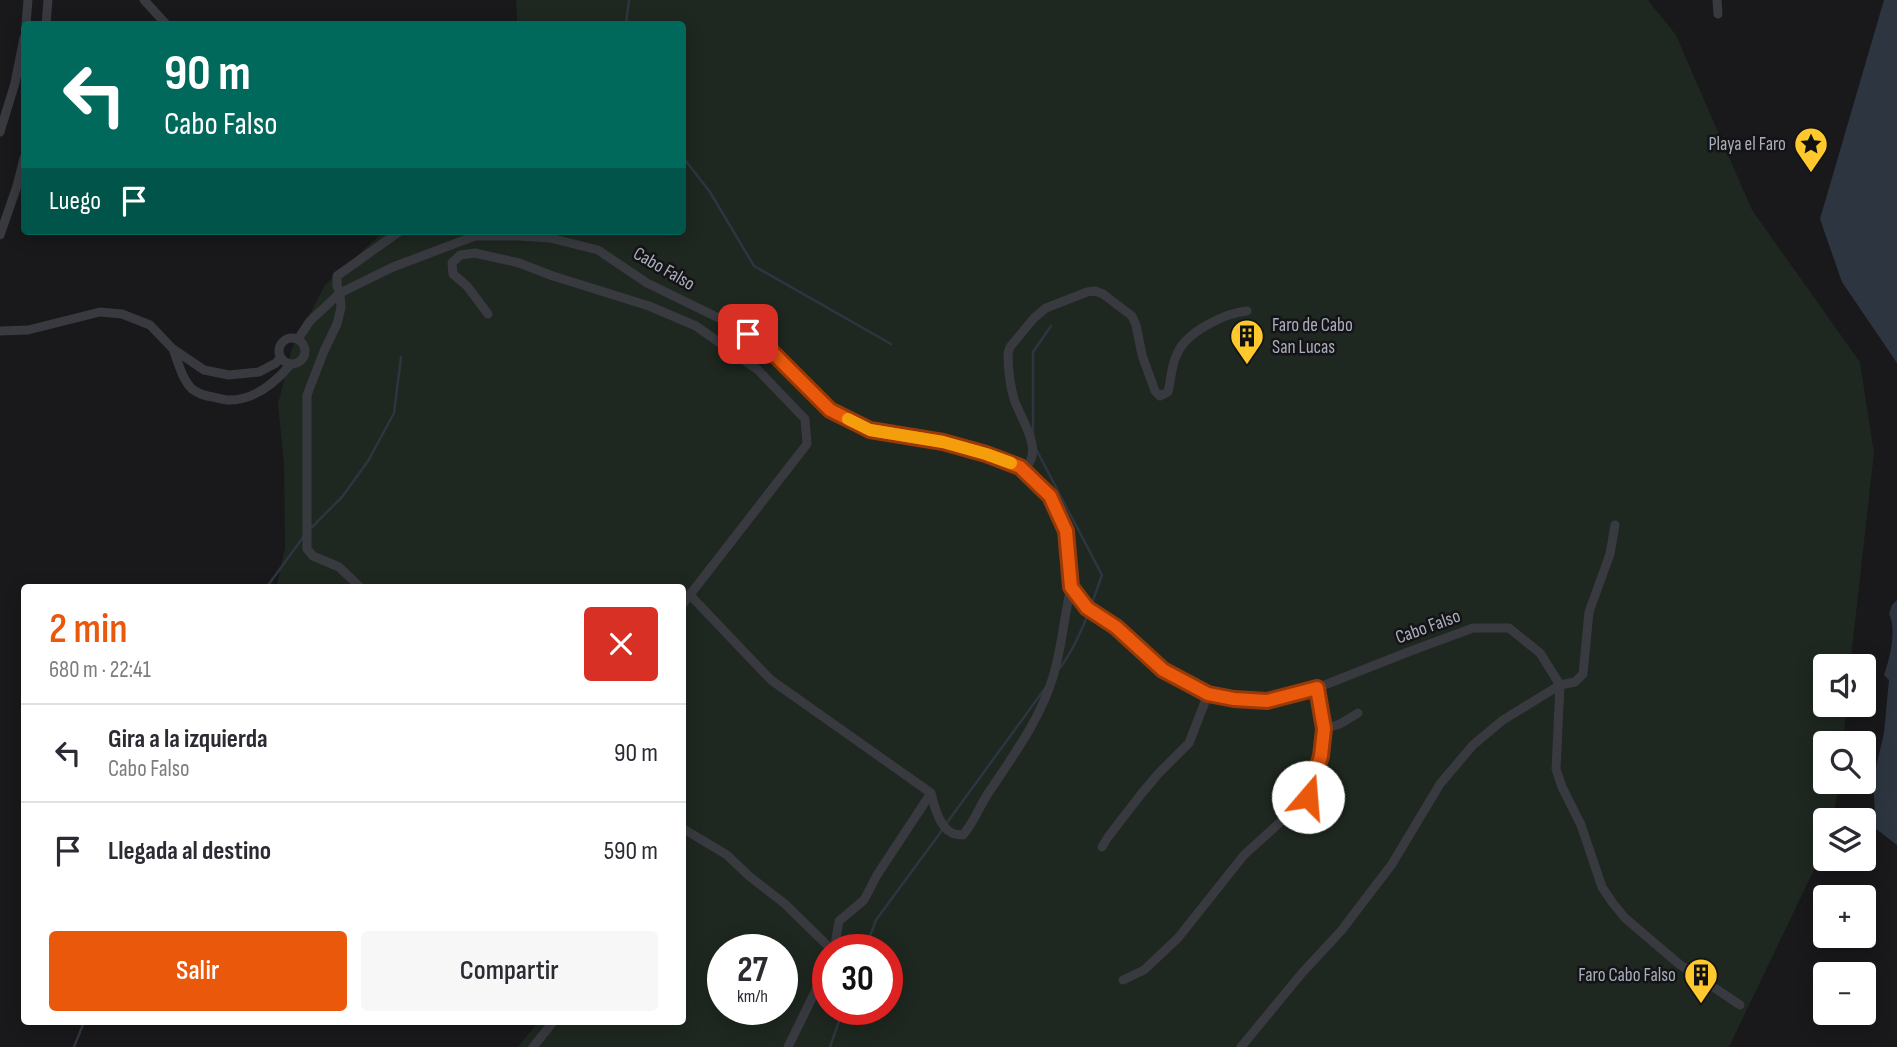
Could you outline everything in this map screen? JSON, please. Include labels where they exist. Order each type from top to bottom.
[{"type":"street","points":[[26,21],[28,0]]},
{"type":"street","points":[[46,21],[48,0]]},
{"type":"street","points":[[144,0],[163,21]]},
{"type":"street","points":[[1717,0],[1717,14]]},
{"type":"street","points":[[0,132],[21,53]]},
{"type":"street","points":[[0,234],[21,172]]},
{"type":"street","points":[[357,584],[339,567],[313,556],[307,549],[307,396],[341,308],[337,276],[394,235]]},
{"type":"street","name":"Cabo Falso","points":[[340,293],[393,267],[475,236],[534,235]]},
{"type":"street","name":"Cabo Falso","points":[[553,235],[598,250],[647,283],[731,324],[764,344],[830,410],[870,430],[943,442],[1020,467],[1050,496],[1066,531],[1071,587],[1087,608],[1116,627],[1163,670],[1208,694],[1267,701],[1317,688],[1473,628],[1509,628],[1540,653],[1560,685]]},
{"type":"street","points":[[488,314],[467,286],[453,274],[452,263],[460,255],[475,253],[519,263],[649,306],[696,326],[758,370],[805,419],[807,444],[686,600]]},
{"type":"street","points":[[1020,467],[1029,465],[1033,453],[1013,394],[1008,353],[1034,318],[1046,308],[1087,292],[1103,294],[1117,303],[1132,316],[1142,355],[1160,396],[1168,393],[1177,352],[1191,335],[1233,313],[1247,311]]},
{"type":"street","points":[[298,339],[310,321],[340,293]]},
{"type":"street","points":[[0,331],[29,330],[100,312],[122,314],[150,325],[173,349],[204,370],[229,375],[259,372],[280,358]]},
{"type":"street","points":[[173,349],[181,372],[191,388],[203,396],[229,400],[249,396],[265,388],[290,365],[299,363],[304,358],[304,345],[298,339],[290,338],[282,342],[279,349],[280,358],[290,365]]},
{"type":"street","points":[[181,372],[190,359]]},
{"type":"street","points":[[259,372],[265,388]]},
{"type":"street","points":[[1241,1047],[1301,973],[1341,931],[1392,864],[1440,784],[1473,745],[1503,720],[1560,685],[1575,682],[1583,674],[1589,612],[1610,554],[1615,525]]},
{"type":"street","points":[[690,595],[771,680],[931,793],[936,814],[945,826],[952,833],[963,835],[1036,719],[1053,677],[1071,587]]},
{"type":"street","points":[[1066,617],[1071,611],[1087,608]]},
{"type":"street","points":[[1560,685],[1556,769],[1581,825],[1602,887],[1625,918],[1679,964],[1740,1005]]},
{"type":"street","points":[[1123,980],[1144,970],[1178,938],[1244,855],[1308,797],[1321,756],[1324,729],[1317,688]]},
{"type":"street","points":[[1102,847],[1142,793],[1189,743],[1208,694]]},
{"type":"street","points":[[1324,729],[1358,713]]},
{"type":"street","points":[[836,934],[839,921],[864,900],[877,875],[931,793]]},
{"type":"street","points":[[686,830],[727,855],[748,876],[786,904],[817,934]]},
{"type":"street","points":[[788,1047],[812,998]]},
{"type":"street","points":[[533,1047],[551,1025]]},
{"type":"shaded area","points":[[516,0],[1648,0],[1676,35],[1752,210],[1860,362],[1874,453],[1851,654],[1813,654],[1813,717],[1846,717],[1844,731],[1813,731],[1813,794],[1838,794],[1835,808],[1813,808],[1813,871],[1729,1047],[518,1047],[536,1025],[686,1025],[686,584],[277,584],[285,548],[284,465],[278,404],[292,348],[325,285],[380,235],[686,235],[686,21],[517,21]]},
{"type":"shaded area","points":[[1884,0],[1897,0],[1897,363],[1842,282],[1820,219]]},
{"type":"shaded area","points":[[1897,600],[1897,845],[1876,829],[1874,794],[1876,794],[1876,767],[1884,733],[1889,680],[1884,675],[1893,635],[1889,614]]},
{"type":"waterway","points":[[626,21],[629,0]]},
{"type":"waterway","points":[[686,161],[710,192],[754,266],[891,344]]},
{"type":"waterway","points":[[1033,436],[1033,352],[1051,326]]},
{"type":"waterway","points":[[311,528],[342,497],[368,461],[394,413],[401,357]]},
{"type":"waterway","points":[[1036,449],[1102,575],[1079,635],[1060,668]]},
{"type":"waterway","points":[[269,584],[304,536]]},
{"type":"waterway","points":[[946,824],[1046,687]]},
{"type":"waterway","points":[[871,934],[876,920],[943,829]]},
{"type":"waterway","points":[[74,1047],[83,1025]]},
{"type":"waterway","points":[[830,1047],[838,1025]]},
{"type":"slow traffic","points":[[848,419],[870,430],[943,442],[1011,463]]},
{"type":"place","name":"Playa el Faro","points":[[1811,174]]},
{"type":"place","name":"Faro de Cabo San Lucas","points":[[1247,366]]},
{"type":"place","name":"Faro Cabo Falso","points":[[1701,1005]]},
{"type":"route","points":[[748,334],[764,344],[830,410],[870,430],[943,442],[1020,467],[1050,496],[1066,531],[1071,587],[1087,608],[1116,627],[1163,670],[1208,694],[1234,699],[1267,701],[1317,688],[1324,729],[1321,756],[1308,797]]}]
